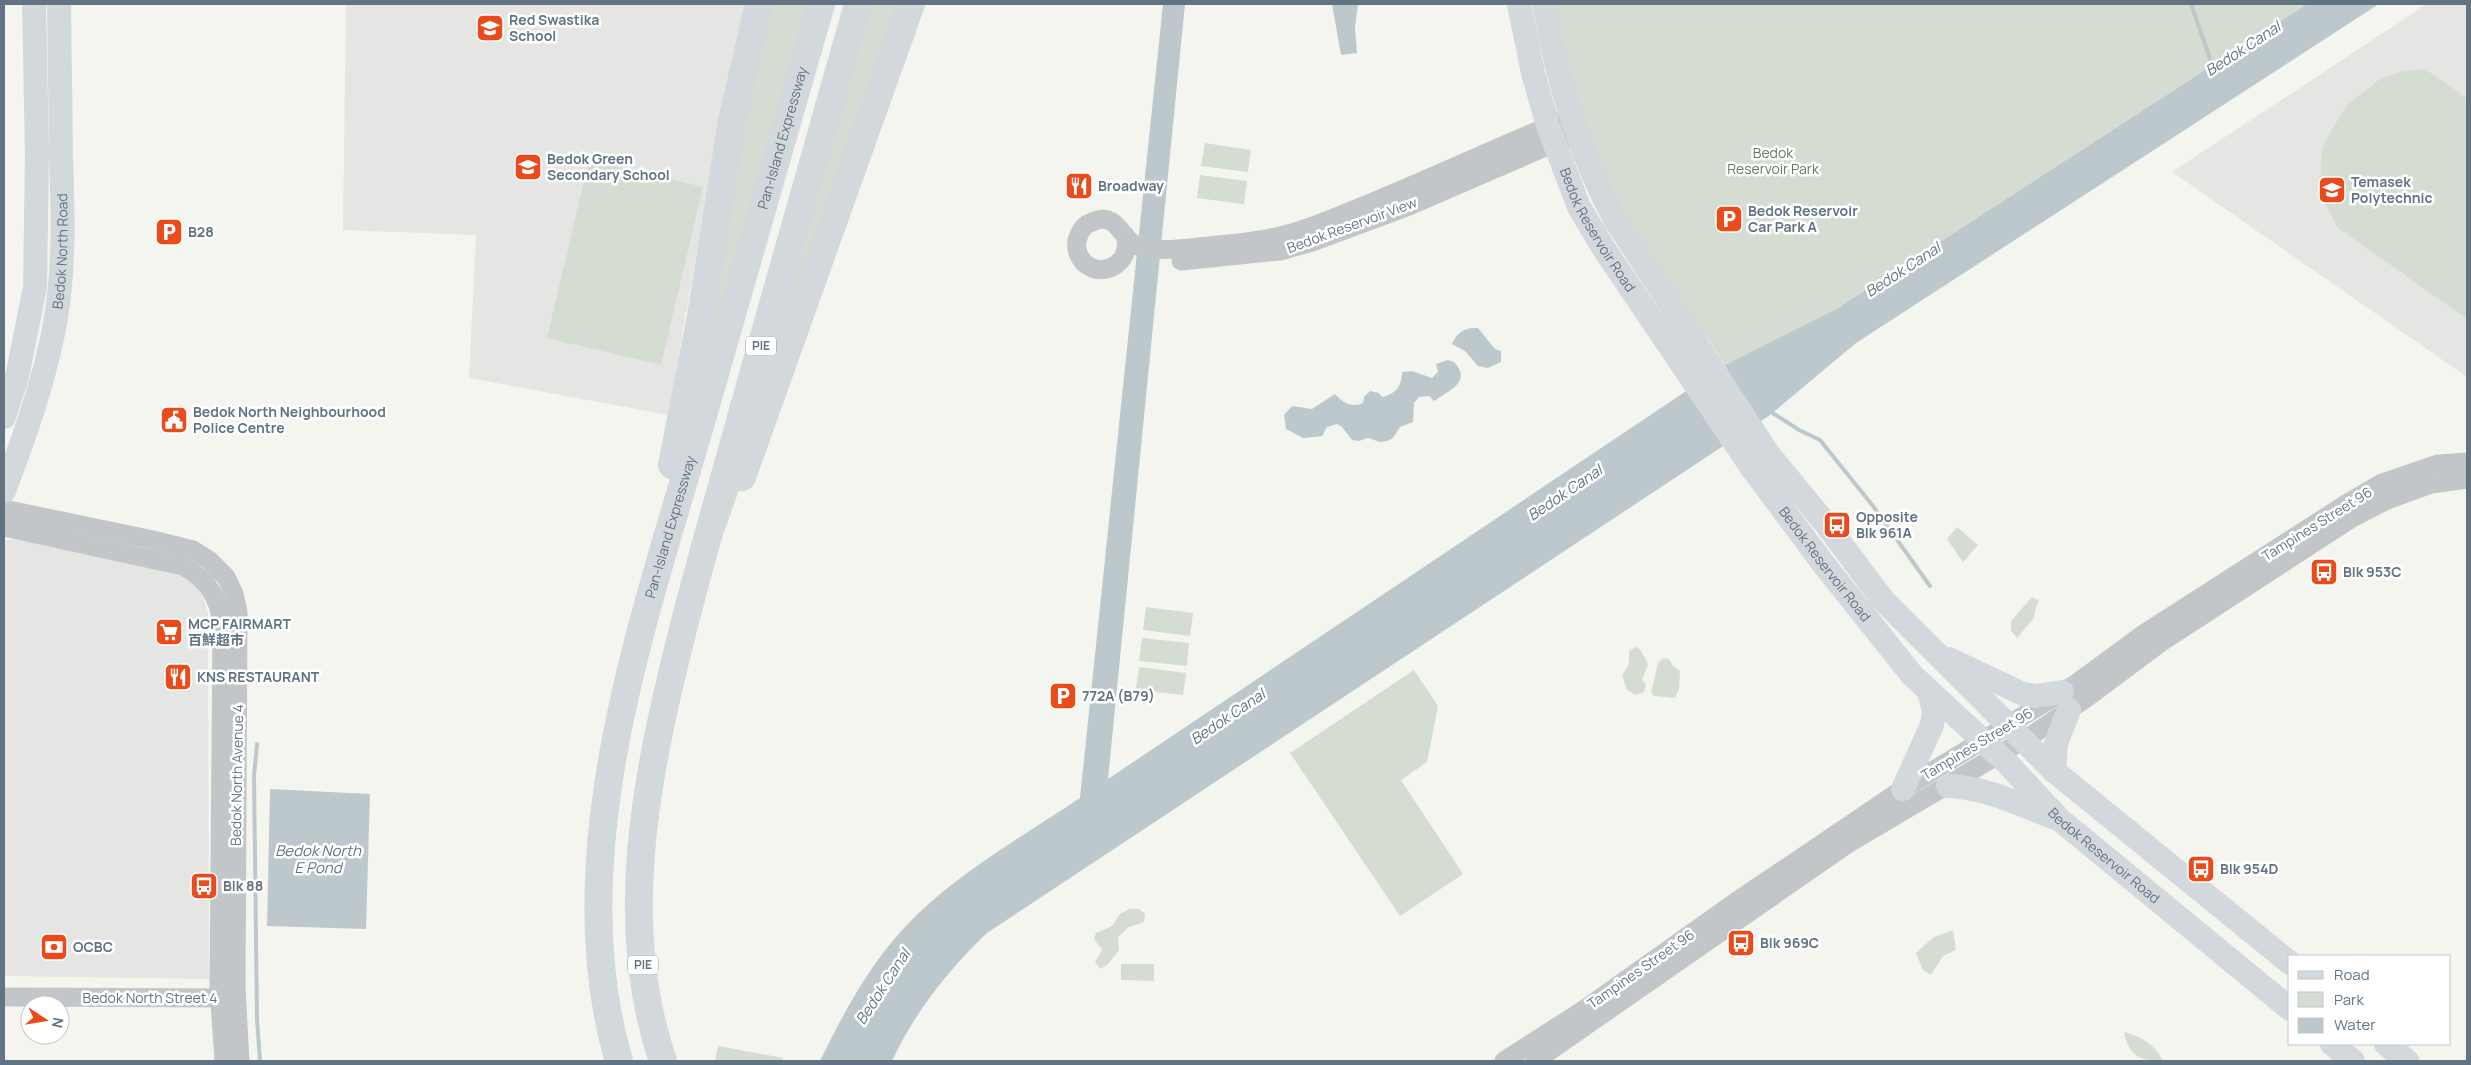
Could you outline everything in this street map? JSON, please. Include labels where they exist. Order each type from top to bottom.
[{"type":"highway","points":[[670,524],[667,494],[701,316],[732,121],[759,4]]},
{"type":"highway","name":"Pan-Island Expressway","points":[[619,1061],[608,1015],[602,964],[599,882],[602,838],[613,757],[628,685],[670,524],[701,423],[821,4]]},
{"type":"highway","name":"PIE","points":[[663,1061],[650,1011],[644,974],[639,893],[644,816],[668,689],[716,506],[858,4]]},
{"type":"highway","points":[[668,689],[816,264],[911,4]]},
{"type":"main road","name":"Bedok North Road","points":[[4,417],[17,377],[35,278],[37,155],[34,4]]},
{"type":"main road","name":"Bedok North Road","points":[[4,491],[28,428],[54,328],[64,234],[60,4]]},
{"type":"main road","name":"Bedok Reservoir Road","points":[[1519,4],[1533,73],[1551,135],[1579,207],[1604,249],[1678,357],[1761,462],[1826,524],[1883,600],[2054,771],[2288,961]]},
{"type":"main road","name":"Bedok Reservoir Road","points":[[1544,4],[1556,66],[1574,125],[1597,186],[1616,221],[1697,343],[1761,462],[1830,573],[1928,692],[1989,748],[2059,819],[2288,1007]]},
{"type":"main road","points":[[17,377],[30,370],[44,371]]},
{"type":"main road","points":[[1936,653],[2023,694],[2066,701],[2056,743],[2054,771]]},
{"type":"main road","points":[[1903,789],[1932,725],[1934,711],[1928,692]]},
{"type":"main road","points":[[1948,786],[1964,786],[1982,791],[2059,819]]},
{"type":"main road","points":[[2387,1045],[2407,1061]]},
{"type":"street","name":"Bedok Reservoir View","points":[[1133,247],[1116,265],[1105,270],[1088,265],[1078,254],[1078,239],[1085,226],[1098,220],[1114,223],[1133,247],[1161,255],[1248,255],[1297,247],[1409,206],[1574,125]]},
{"type":"street","points":[[1116,265],[1126,251],[1133,247]]},
{"type":"street","name":"Tampines Street 96","points":[[2066,701],[2077,683],[2145,633],[2382,483],[2438,464],[2467,462]]},
{"type":"street","name":"Tampines Street 96","points":[[1504,1061],[1584,1009],[1737,901],[1903,789],[1989,748],[2015,733],[2163,641],[2352,518],[2387,500],[2430,484],[2467,479]]},
{"type":"street","name":"Bedok North Avenue 4","points":[[4,509],[193,550],[218,568],[232,588],[236,600],[238,619],[224,1061]]},
{"type":"street","name":"Bedok North Avenue 4","points":[[4,527],[173,563],[197,574],[214,594],[222,624],[227,993],[240,1061]]},
{"type":"street","name":"Tampines Street 96","points":[[1535,1061],[1849,842],[1948,786],[1989,748]]},
{"type":"street","name":"Bedok North Street 4","points":[[4,986],[227,993]]},
{"type":"street","name":"Bedok North Street 4","points":[[4,997],[227,993]]},
{"type":"shaded area","name":"Bedok Green Secondary School","points":[[346,4],[748,4],[723,104],[668,415],[469,378],[476,235],[343,230]]},
{"type":"shaded area","name":"Temasek Polytechnic","points":[[2427,4],[2467,4],[2467,377],[2172,172]]},
{"type":"shaded area","points":[[15,539],[174,571],[199,585],[208,613],[209,979],[4,976],[4,541]]},
{"type":"green space","points":[[761,4],[820,4],[700,423],[702,317]]},
{"type":"green space","points":[[858,4],[911,4],[670,685]]},
{"type":"green space","name":"Bedok Reservoir Park","points":[[1554,4],[2307,4],[1838,308],[1725,365],[1706,336],[1699,341],[1620,218],[1582,134]]},
{"type":"green space","points":[[2420,69],[2429,72],[2467,98],[2467,319],[2337,227],[2324,201],[2321,187],[2321,155],[2325,141],[2347,105],[2380,79],[2400,72]]},
{"type":"green space","points":[[1205,143],[1251,150],[1248,172],[1201,166]]},
{"type":"green space","points":[[589,160],[703,187],[661,365],[547,338]]},
{"type":"green space","points":[[1200,175],[1247,181],[1244,204],[1197,198]]},
{"type":"green space","points":[[1957,527],[1978,545],[1963,562],[1947,539]]},
{"type":"green space","points":[[2032,597],[2039,601],[2034,618],[2017,638],[2011,631],[2011,621]]},
{"type":"green space","points":[[1146,607],[1193,613],[1190,636],[1143,630]]},
{"type":"green space","points":[[1142,638],[1189,643],[1187,666],[1139,661]]},
{"type":"green space","points":[[1636,647],[1640,649],[1648,664],[1642,680],[1646,685],[1644,692],[1636,695],[1627,690],[1622,675],[1629,664],[1629,651]]},
{"type":"green space","points":[[1664,658],[1669,659],[1673,666],[1680,671],[1679,689],[1675,698],[1654,696],[1651,693],[1658,663]]},
{"type":"green space","points":[[1139,667],[1186,673],[1183,695],[1136,690]]},
{"type":"green space","points":[[1414,670],[1438,706],[1427,762],[1401,780],[1463,874],[1400,916],[1290,753]]},
{"type":"green space","points":[[1130,909],[1139,909],[1145,914],[1144,922],[1129,927],[1118,937],[1119,950],[1107,965],[1100,969],[1095,962],[1102,950],[1094,939],[1096,933],[1112,926],[1121,913]]},
{"type":"green space","points":[[1953,930],[1956,950],[1943,956],[1931,975],[1923,970],[1916,953],[1934,937]]},
{"type":"green space","points":[[1121,964],[1154,964],[1154,981],[1121,980]]},
{"type":"green space","points":[[2124,1032],[2147,1042],[2156,1050],[2163,1061],[2148,1060],[2137,1056],[2129,1047]]},
{"type":"green space","points":[[718,1046],[783,1058],[783,1061],[715,1061]]},
{"type":"water","name":"Bedok Canal","points":[[1163,4],[1185,4],[1108,779],[1725,365],[1838,308],[2307,4],[2379,4],[1856,343],[1770,415],[987,933],[946,977],[922,1009],[892,1061],[820,1061],[868,974],[905,927],[944,890],[1012,842],[1080,798]]},
{"type":"water","points":[[1332,4],[1358,4],[1355,28],[1357,53],[1341,55]]},
{"type":"water","points":[[1469,328],[1478,328],[1495,349],[1501,351],[1501,362],[1488,368],[1478,366],[1465,351],[1452,344],[1456,336],[1462,331]]},
{"type":"water","points":[[1448,360],[1454,362],[1459,369],[1460,380],[1451,390],[1434,401],[1429,396],[1419,397],[1414,403],[1413,422],[1400,427],[1393,438],[1387,441],[1380,442],[1368,438],[1359,441],[1352,440],[1342,427],[1337,424],[1327,427],[1322,436],[1303,438],[1286,429],[1284,415],[1292,406],[1312,409],[1335,394],[1341,400],[1351,405],[1363,403],[1364,397],[1370,391],[1379,393],[1382,397],[1391,394],[1397,389],[1401,381],[1402,372],[1412,371],[1432,378],[1438,372],[1436,364]]},
{"type":"water","name":"Bedok North E Pond","points":[[270,789],[370,794],[366,929],[267,926]]},
{"type":"waterway","name":"Bedok Canal","points":[[2191,4],[2214,70]]},
{"type":"waterway","points":[[1768,410],[1799,430],[1820,440],[1873,506],[1930,586]]},
{"type":"waterway","points":[[257,744],[254,776],[257,1019],[260,1061]]},
{"type":"place","name":"Red Swastika School","points":[[490,28]]},
{"type":"place","name":"Bedok Green Secondary School","points":[[528,167]]},
{"type":"place","name":"Broadway","points":[[1079,186]]},
{"type":"place","name":"Temasek Polytechnic","points":[[2332,190]]},
{"type":"place","name":"Bedok Reservoir Car Park A","points":[[1729,219]]},
{"type":"place","name":"B28","points":[[169,232]]},
{"type":"place","name":"Bedok North Neighbourhood Police Centre","points":[[174,420]]},
{"type":"place","name":"Opposite Blk 961A","points":[[1837,525]]},
{"type":"place","name":"Blk 953C","points":[[2324,572]]},
{"type":"place","name":"MCP FAIRMART 百鮮超市","points":[[169,632]]},
{"type":"place","name":"KNS RESTAURANT","points":[[178,677]]},
{"type":"place","name":"772A (B79)","points":[[1063,696]]},
{"type":"place","name":"Blk 954D","points":[[2201,869]]},
{"type":"place","name":"Blk 88","points":[[204,886]]},
{"type":"place","name":"Blk 969C","points":[[1741,943]]},
{"type":"place","name":"OCBC","points":[[54,947]]}]
